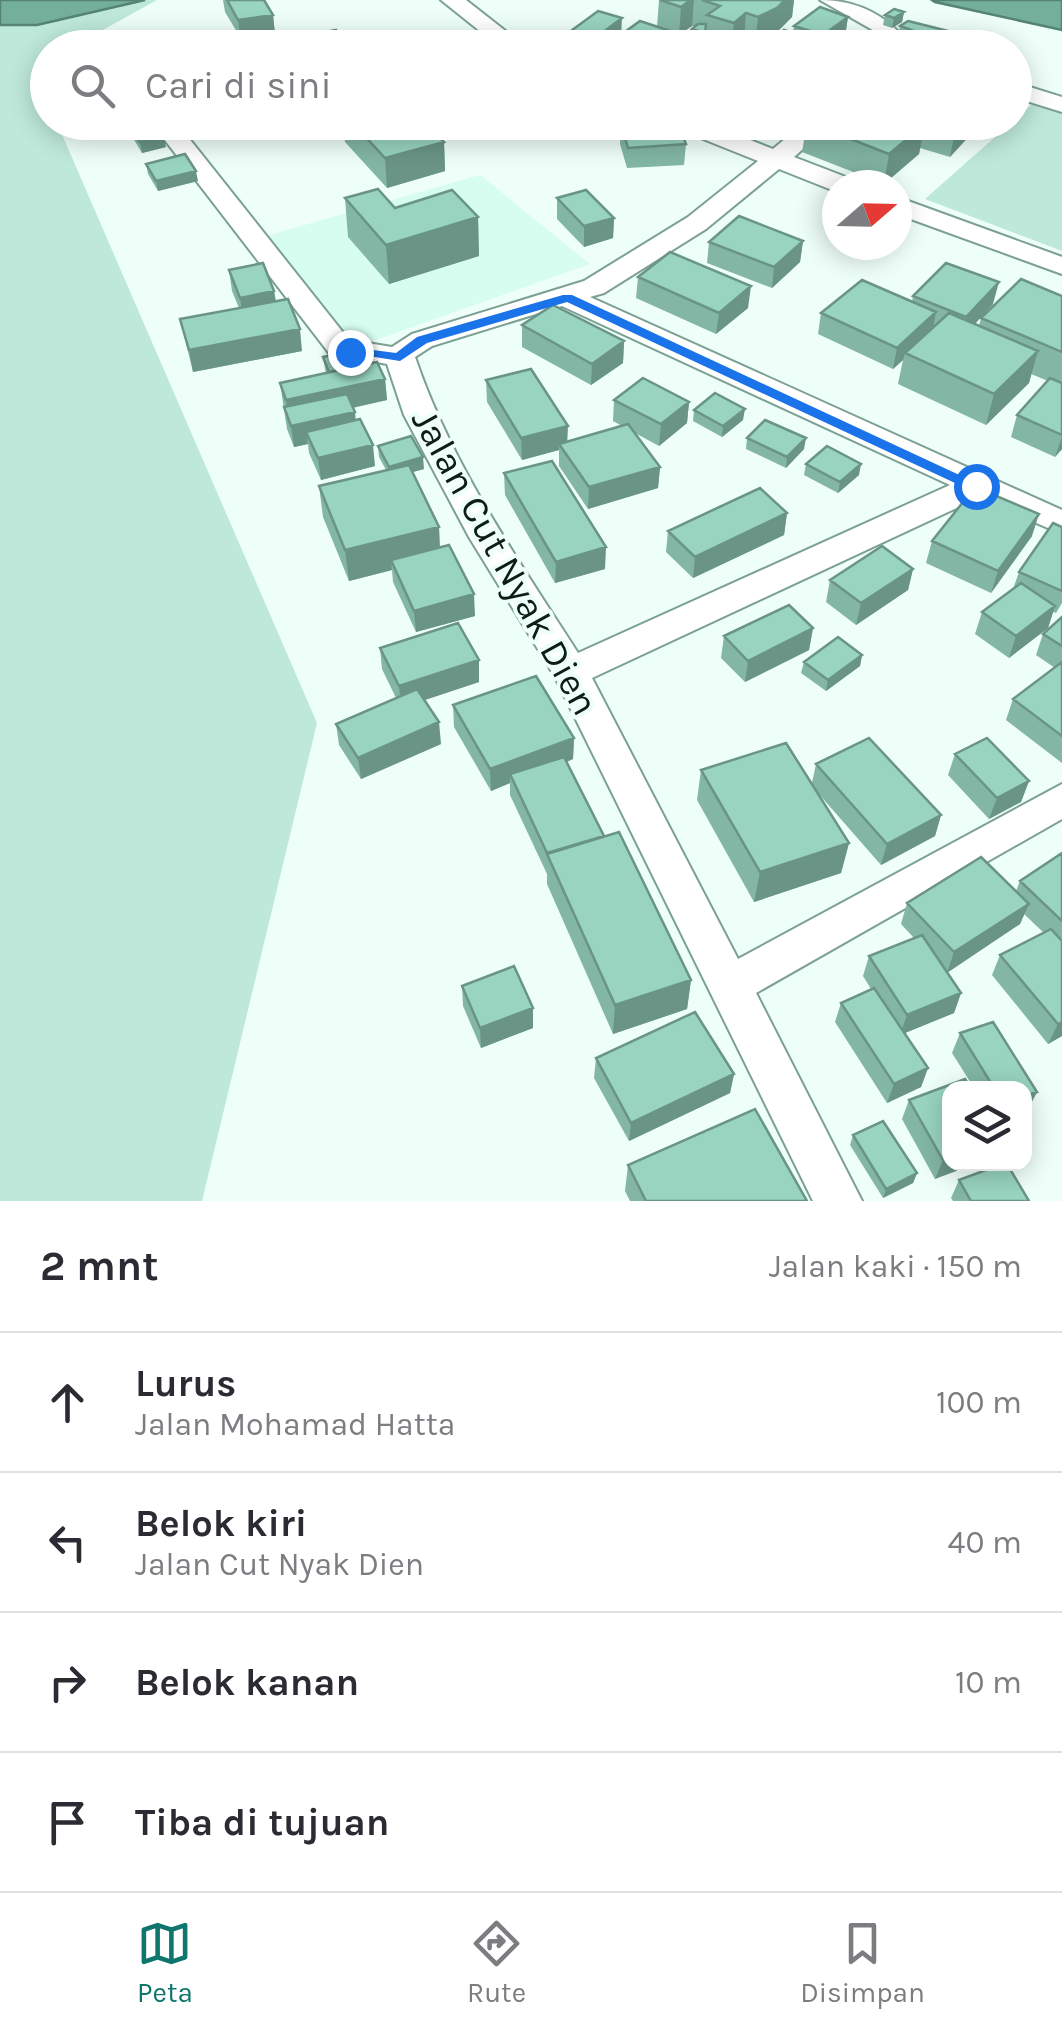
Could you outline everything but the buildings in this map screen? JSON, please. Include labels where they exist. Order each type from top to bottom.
[{"type":"street","points":[[452,0],[492,30]]},
{"type":"street","points":[[831,0],[888,30]]},
{"type":"street","points":[[1032,95],[1062,105]]},
{"type":"street","points":[[177,140],[303,306],[339,347],[400,357],[405,349],[422,340],[594,287],[667,244],[800,140]]},
{"type":"street","points":[[724,140],[822,178]]},
{"type":"street","points":[[912,210],[1062,266]]},
{"type":"street","points":[[568,298],[1062,524]]},
{"type":"street","name":"Jalan Cut Nyak Dien","points":[[400,357],[429,432],[486,537],[571,672],[838,1201]]},
{"type":"street","points":[[571,672],[976,486]]},
{"type":"street","points":[[727,986],[1062,800]]},
{"type":"shaded area","points":[[0,0],[157,0],[103,30],[30,30],[30,140],[64,140],[317,723],[202,1201],[0,1201]]},
{"type":"shaded area","points":[[0,0],[145,0],[37,25],[0,25]]},
{"type":"shaded area","points":[[932,0],[1062,0],[1062,30],[935,2]]},
{"type":"shaded area","points":[[1038,99],[1062,107],[1062,251],[925,199],[992,140],[1032,140],[1032,104]]},
{"type":"shaded area","points":[[480,175],[590,264],[353,348],[259,238]]},
{"type":"route","points":[[350,352],[400,357],[405,349],[422,340],[568,298],[976,486]]}]
